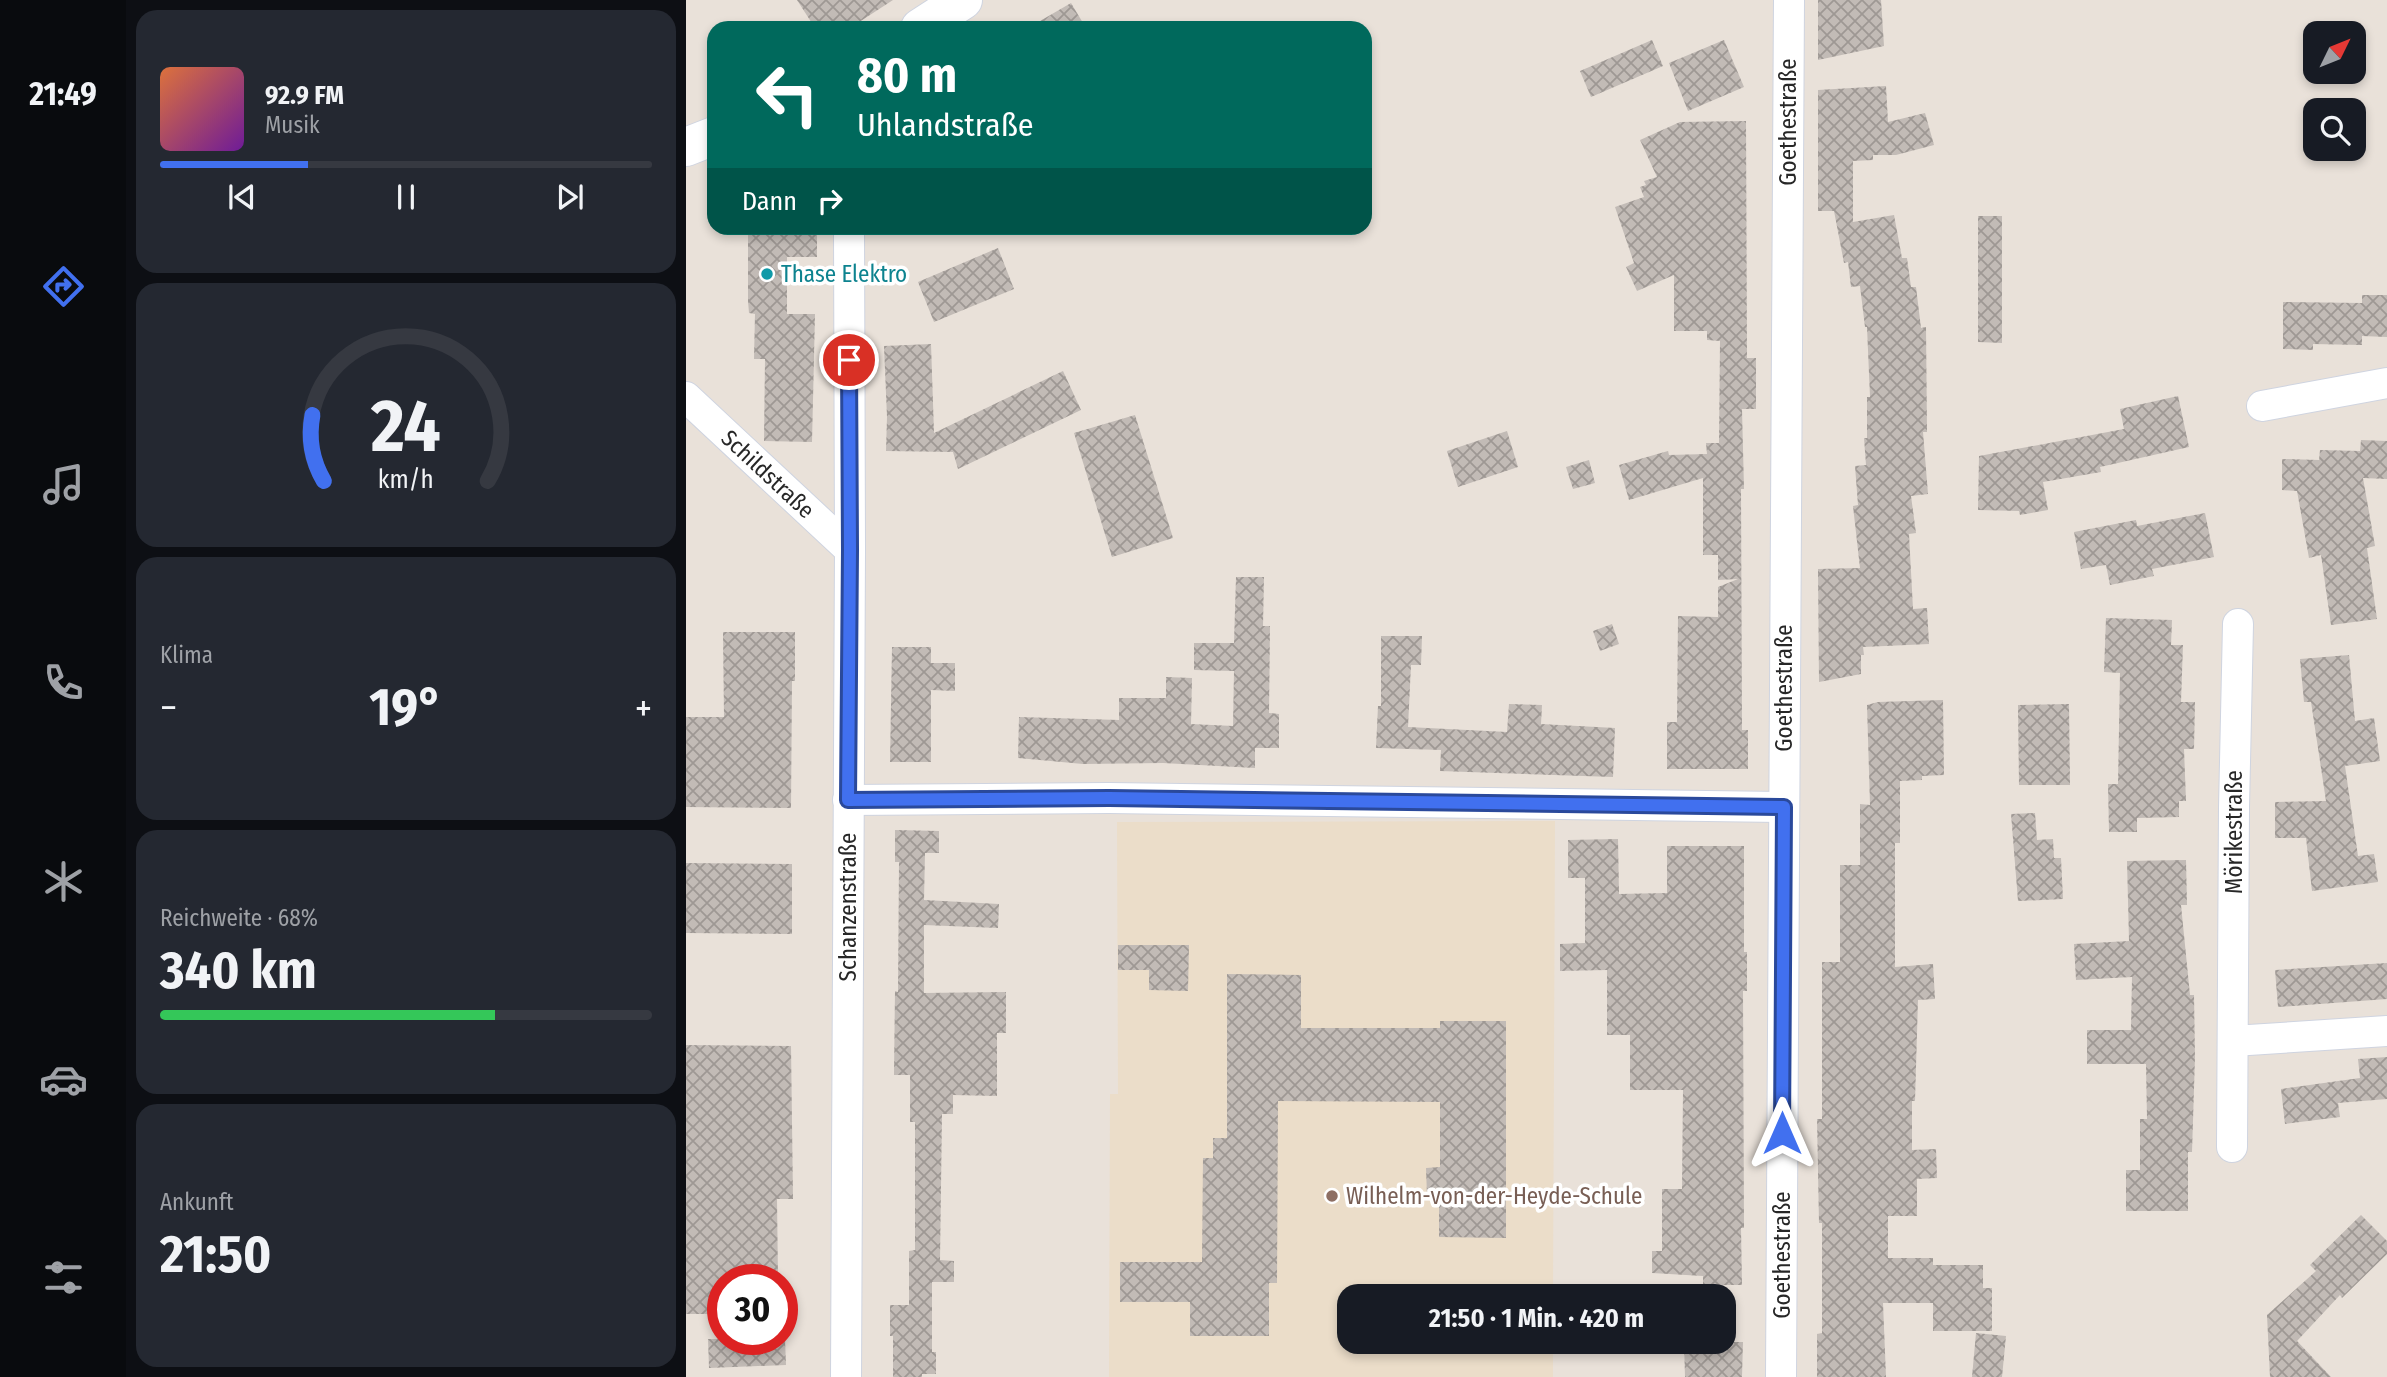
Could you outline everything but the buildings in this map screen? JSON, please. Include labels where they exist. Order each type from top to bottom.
[{"type":"street","points":[[931,21],[963,0]]},
{"type":"street","name":"Goethestraße","points":[[1781,1377],[1788,0]]},
{"type":"street","points":[[686,147],[707,139]]},
{"type":"street","name":"Schanzenstraße","points":[[846,1377],[849,235]]},
{"type":"street","points":[[2262,406],[2387,383]]},
{"type":"street","name":"Schildstraße","points":[[686,397],[850,550]]},
{"type":"street","name":"Mörikestraße","points":[[2232,1147],[2238,624]]},
{"type":"street","points":[[848,800],[1109,798],[1784,807]]},
{"type":"street","points":[[2233,1041],[2387,1031]]},
{"type":"shaded area","name":"Wilhelm-von-der-Heyde-Schule","points":[[1555,821],[1553,1284],[1337,1284],[1337,1354],[1553,1354],[1553,1377],[1109,1377],[1110,1094],[1118,1094],[1117,822]]},
{"type":"place","name":"Thase Elektro","points":[[767,274]]},
{"type":"place","name":"Wilhelm-von-der-Heyde-Schule","points":[[1332,1196]]},
{"type":"route","points":[[849,360],[848,800],[1109,798],[1784,807],[1782,1133]]}]
